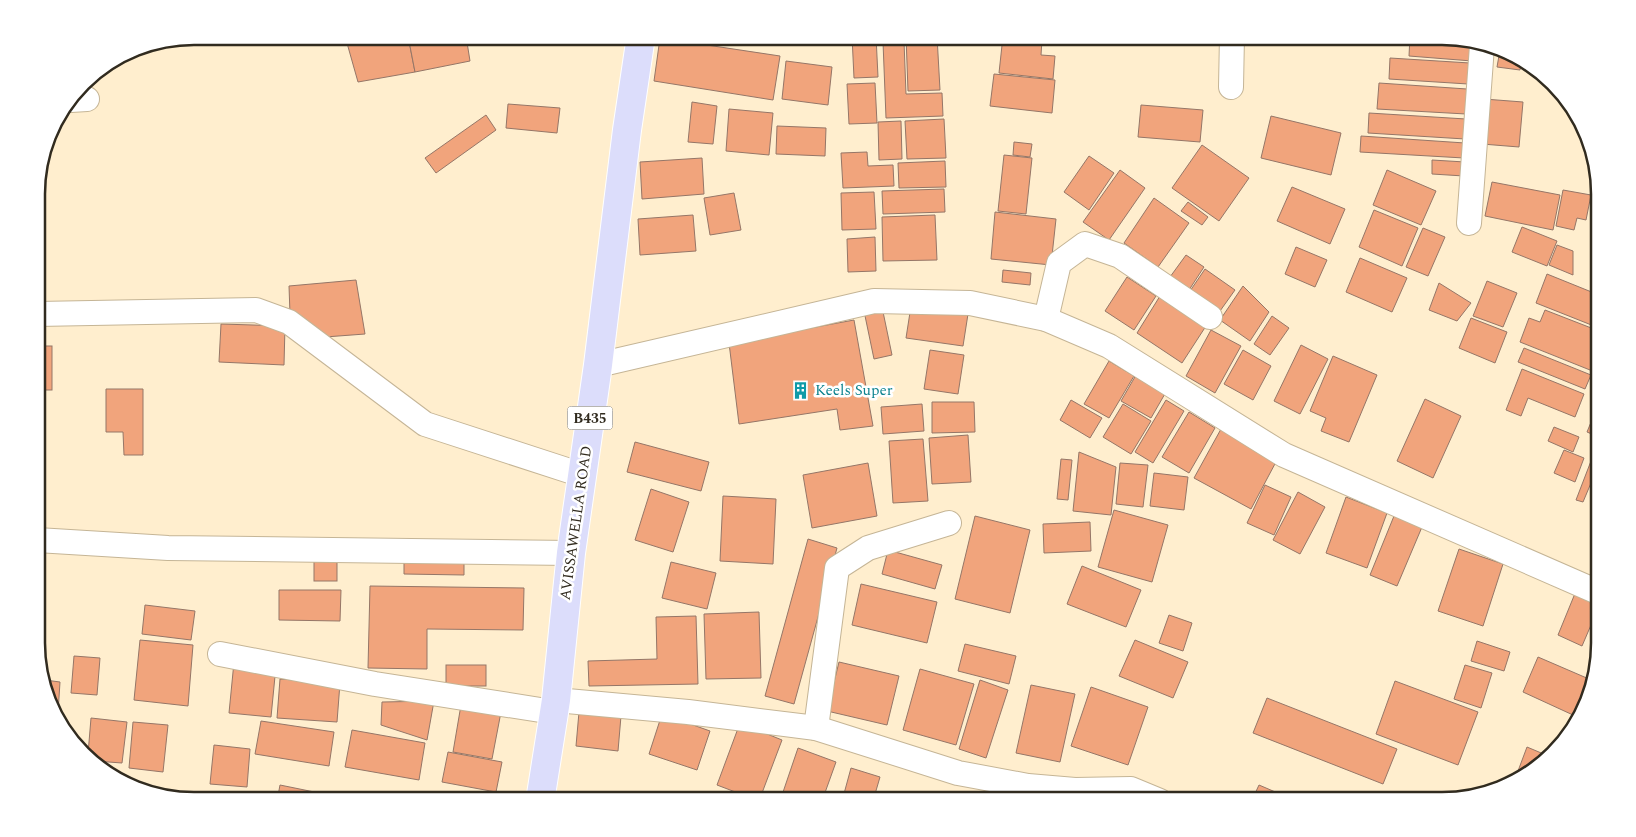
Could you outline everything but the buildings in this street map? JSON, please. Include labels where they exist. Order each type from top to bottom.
[{"type":"main road","name":"AVISSAWELLA ROAD","points":[[541,792],[555,706],[571,553],[598,365],[627,130],[640,45]]},
{"type":"street","points":[[1231,87],[1232,45]]},
{"type":"street","points":[[1469,223],[1482,51]]},
{"type":"street","points":[[1046,319],[1058,263],[1085,244],[1120,256],[1210,317]]},
{"type":"street","points":[[598,365],[874,301],[970,303],[1046,319],[1109,346],[1284,455],[1591,589]]},
{"type":"street","points":[[45,314],[256,310],[289,322],[425,424],[582,475]]},
{"type":"street","points":[[816,728],[837,568],[868,548],[949,523]]},
{"type":"street","points":[[45,540],[168,548],[571,553]]},
{"type":"street","points":[[220,654],[375,684],[555,706],[688,712],[816,728],[958,773],[1028,786],[1075,790],[1131,789],[1139,792]]},
{"type":"place","name":"Keels Super","points":[[801,390]]}]
